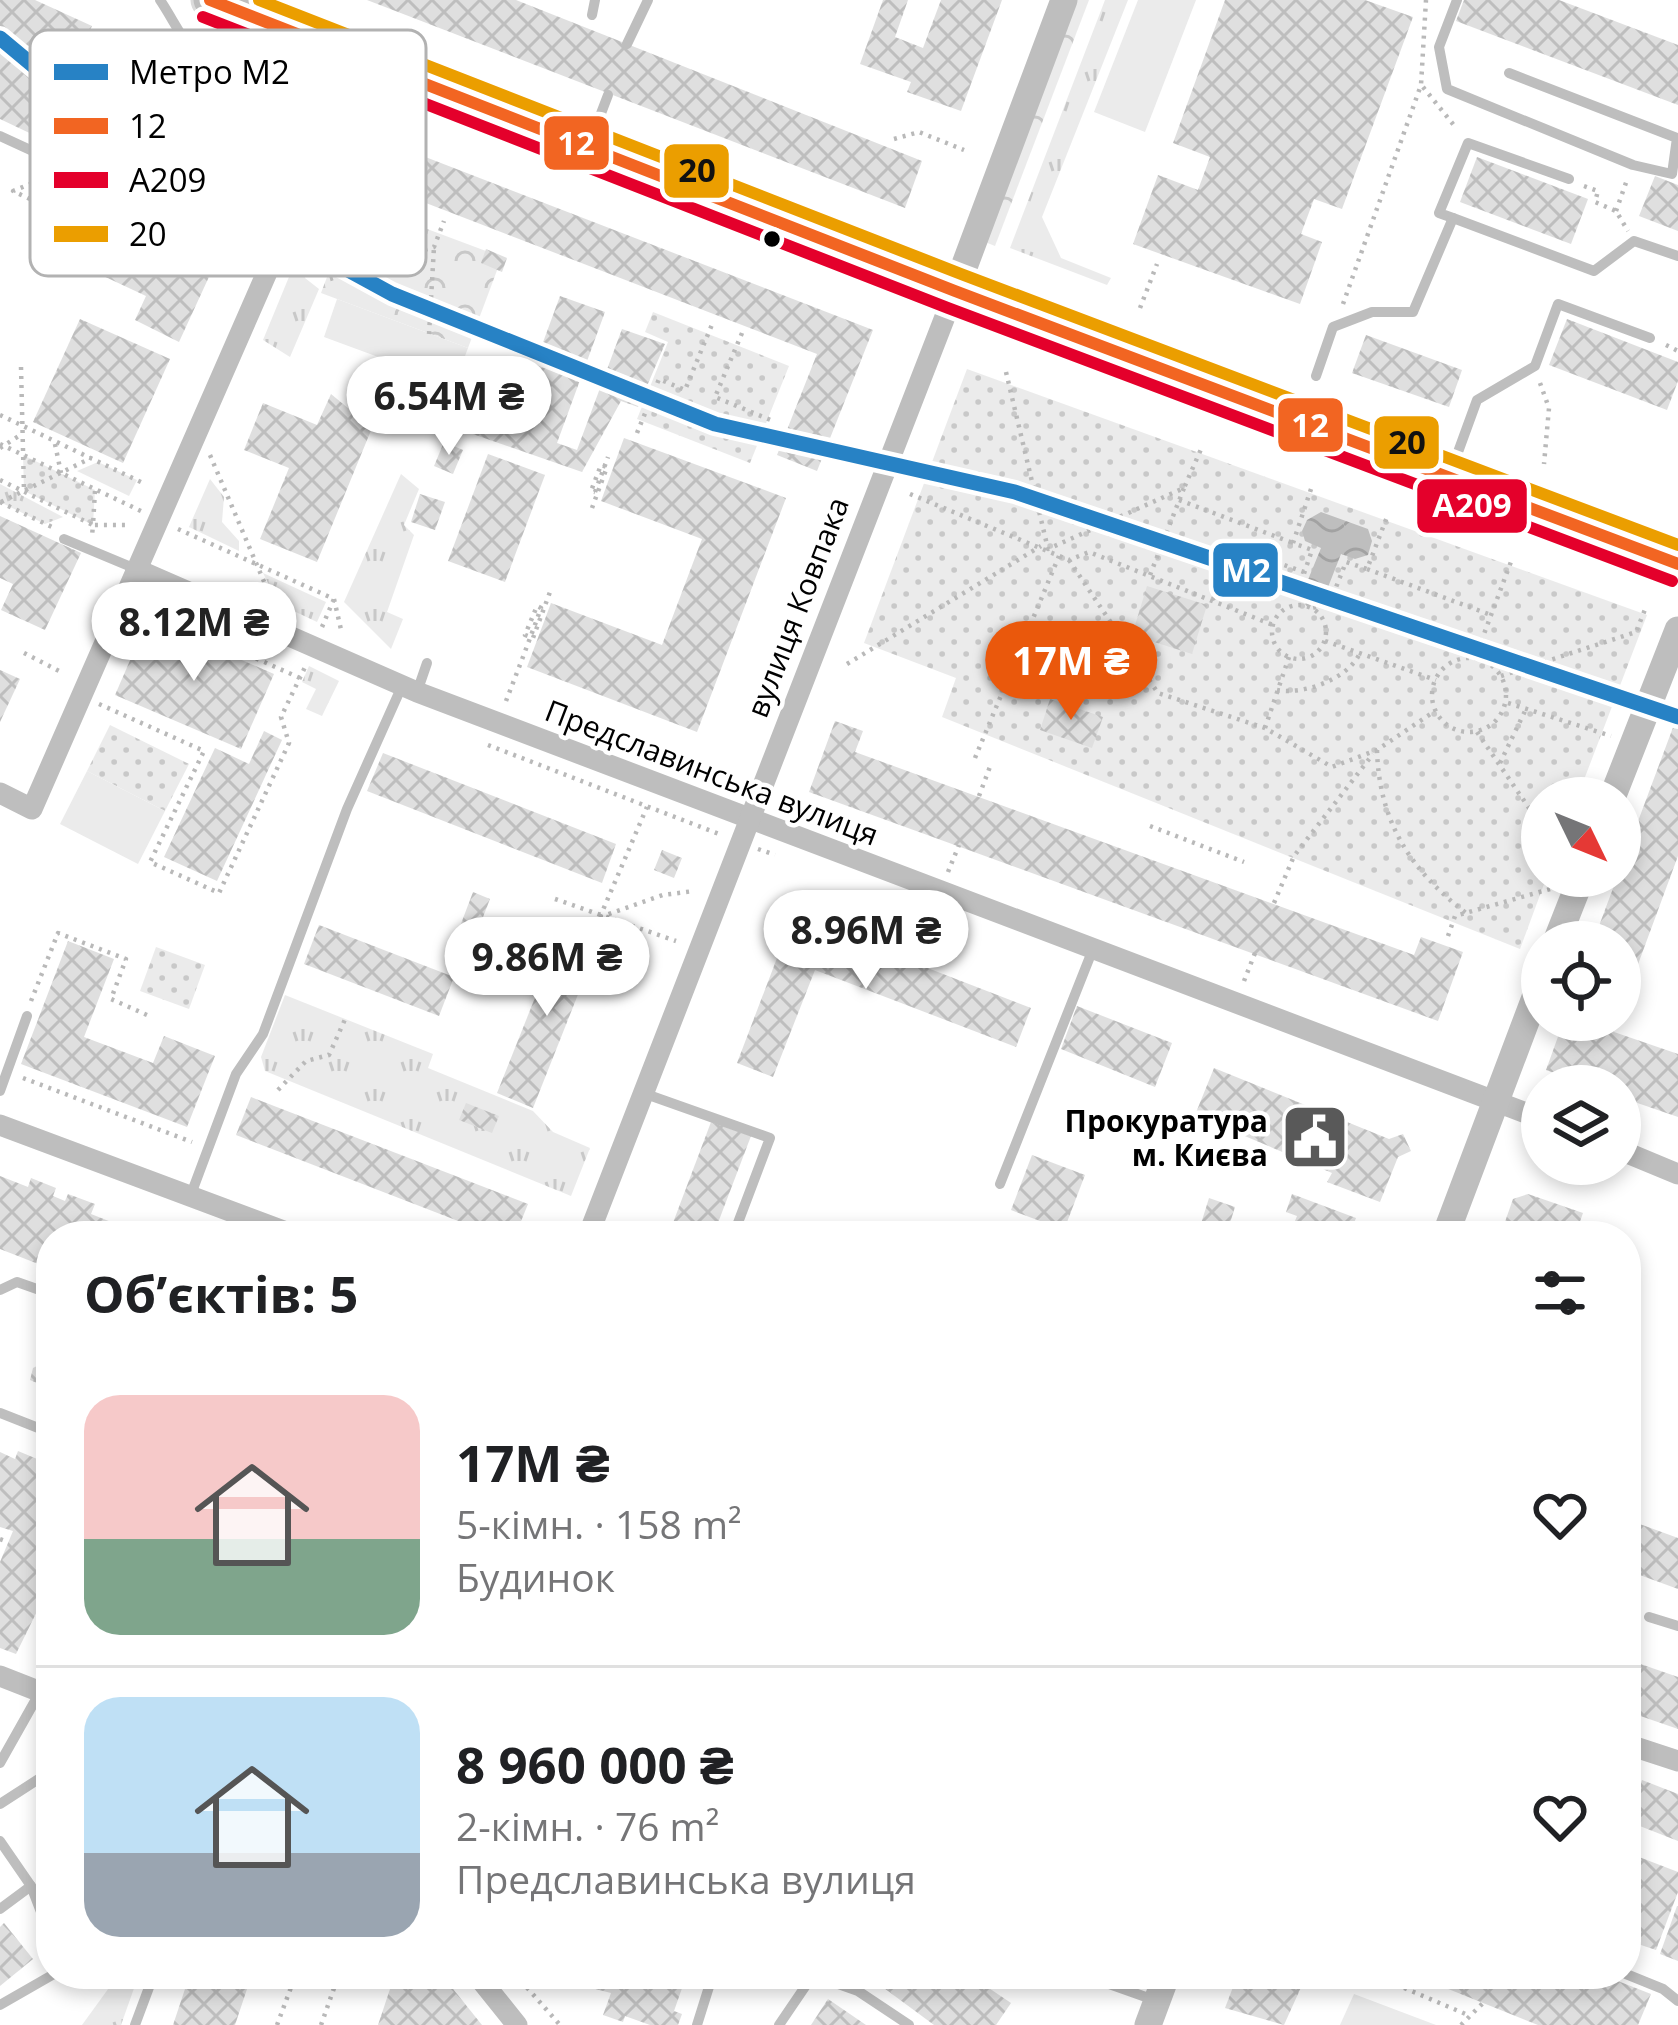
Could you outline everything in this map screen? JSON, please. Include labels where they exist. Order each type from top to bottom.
[{"type":"main road","points":[[210,0],[286,30]]},
{"type":"main road","points":[[426,85],[1678,564]]},
{"type":"street","name":"вулиця Ковпака","points":[[594,1221],[1064,0]]},
{"type":"street","points":[[0,794],[32,809],[136,569],[166,524],[270,276]]},
{"type":"street","name":"Предславинська вулиця","points":[[136,569],[410,689],[1521,1111]]},
{"type":"street","points":[[1620,777],[1678,629]]},
{"type":"street","points":[[1451,1221],[1521,1033]]},
{"type":"street","points":[[0,1125],[256,1221]]},
{"type":"street","points":[[1641,1159],[1678,1174]]},
{"type":"street","points":[[0,1676],[36,1689]]},
{"type":"street","points":[[1641,1749],[1678,1762]]},
{"type":"street","points":[[488,1989],[517,2025]]},
{"type":"lane","points":[[160,0],[181,30]]},
{"type":"lane","points":[[592,15],[596,0]]},
{"type":"lane","points":[[627,44],[648,0]]},
{"type":"lane","points":[[1457,0],[1439,47],[1447,89],[1633,165],[1672,174],[1678,138],[1509,73]]},
{"type":"lane","points":[[588,148],[608,95]]},
{"type":"lane","points":[[0,136],[30,150]]},
{"type":"lane","points":[[1569,179],[1468,143],[1439,212],[1594,271],[1634,241],[1678,256]]},
{"type":"lane","points":[[1316,376],[1334,327],[1372,312],[1413,312],[1453,218]]},
{"type":"lane","points":[[1448,477],[1477,400],[1534,366],[1558,304],[1650,338]]},
{"type":"lane","points":[[64,539],[136,569]]},
{"type":"lane","points":[[190,1197],[236,1074],[263,1034],[347,809],[428,663]]},
{"type":"lane","points":[[1000,1184],[1094,946]]},
{"type":"lane","points":[[0,1091],[27,1016]]},
{"type":"lane","points":[[643,1094],[770,1138],[740,1221]]},
{"type":"lane","points":[[0,1290],[17,1282],[36,1289]]},
{"type":"lane","points":[[0,1414],[36,1427]]},
{"type":"lane","points":[[1649,1617],[1678,1627]]},
{"type":"lane","points":[[0,1763],[36,1706]]},
{"type":"lane","points":[[0,1804],[36,1781]]},
{"type":"lane","points":[[0,1840],[36,1899]]},
{"type":"lane","points":[[0,1909],[31,1886]]},
{"type":"lane","points":[[1641,1980],[1664,1988],[1678,2001]]},
{"type":"lane","points":[[0,2005],[36,1984]]},
{"type":"lane","points":[[135,2025],[148,1989]]},
{"type":"lane","points":[[697,2025],[708,1989]]},
{"type":"lane","points":[[779,2025],[803,1989]]},
{"type":"lane","points":[[852,1989],[909,2025]]},
{"type":"lane","points":[[1109,1989],[1153,2013]]},
{"type":"path","points":[[1343,303],[1421,85],[1426,0]]},
{"type":"path","points":[[1421,85],[1468,143]]},
{"type":"path","points":[[894,139],[920,132],[964,150]]},
{"type":"path","points":[[1569,179],[1598,191],[1594,202],[1616,211],[1633,165]]},
{"type":"path","points":[[30,184],[13,191],[30,199]]},
{"type":"path","points":[[428,334],[434,247],[444,221]]},
{"type":"path","points":[[426,249],[434,247]]},
{"type":"path","points":[[1140,308],[1157,264]]},
{"type":"path","points":[[330,279],[340,276]]},
{"type":"path","points":[[637,434],[659,379],[685,390],[713,322]]},
{"type":"path","points":[[742,333],[715,397],[773,422]]},
{"type":"path","points":[[1534,366],[1550,408],[1544,464]]},
{"type":"path","points":[[21,367],[24,491]]},
{"type":"path","points":[[1006,372],[1045,548]]},
{"type":"path","points":[[0,415],[22,431],[55,441],[143,483]]},
{"type":"path","points":[[1,446],[22,431]]},
{"type":"path","points":[[55,441],[61,473]]},
{"type":"path","points":[[1,446],[334,599]]},
{"type":"path","points":[[1150,574],[1202,447]]},
{"type":"path","points":[[208,449],[276,610]]},
{"type":"path","points":[[592,508],[607,467],[601,465],[591,490],[595,492],[608,457]]},
{"type":"path","points":[[1,502],[91,458]]},
{"type":"path","points":[[0,480],[93,525],[124,525]]},
{"type":"path","points":[[847,664],[1045,548],[1184,488]]},
{"type":"path","points":[[1293,543],[1311,489]]},
{"type":"path","points":[[93,525],[95,490]]},
{"type":"path","points":[[910,494],[1069,560],[1159,693],[1265,728],[1332,767],[1377,750],[1435,711]]},
{"type":"path","points":[[1179,500],[1312,550],[1298,591],[1323,618],[1325,641],[1314,654],[1289,657],[1277,647],[1273,625]]},
{"type":"path","points":[[1367,569],[1387,517]]},
{"type":"path","points":[[1069,560],[1089,552],[1273,625]]},
{"type":"path","points":[[975,758],[1059,556]]},
{"type":"path","points":[[1475,658],[1512,559]]},
{"type":"path","points":[[1273,625],[1288,608],[1329,604],[1346,562],[1491,615]]},
{"type":"path","points":[[1210,599],[1281,564],[1304,572]]},
{"type":"path","points":[[498,723],[527,646],[532,633],[541,608],[525,635],[533,638],[550,592]]},
{"type":"path","points":[[321,630],[334,599]]},
{"type":"path","points":[[334,599],[344,641]]},
{"type":"path","points":[[97,703],[203,751],[150,862],[219,893],[289,743],[281,717],[300,678],[139,606]]},
{"type":"path","points":[[1502,676],[1636,632],[1646,607]]},
{"type":"path","points":[[1325,641],[1436,680]]},
{"type":"path","points":[[24,653],[61,672]]},
{"type":"path","points":[[1276,690],[1292,693],[1319,685],[1354,666],[1360,653]]},
{"type":"path","points":[[1265,728],[1289,657]]},
{"type":"path","points":[[1475,658],[1502,676],[1506,702],[1496,722],[1477,732],[1452,729],[1435,711],[1436,680],[1448,665],[1475,658]]},
{"type":"path","points":[[1506,702],[1611,736]]},
{"type":"path","points":[[1499,765],[1526,709]]},
{"type":"path","points":[[1477,732],[1521,796]]},
{"type":"path","points":[[488,745],[716,833]]},
{"type":"path","points":[[1274,903],[1294,856],[1377,750]]},
{"type":"path","points":[[1377,750],[1378,787],[1390,825],[1409,859],[1466,914]]},
{"type":"path","points":[[979,796],[991,764]]},
{"type":"path","points":[[600,917],[647,807]]},
{"type":"path","points":[[1150,826],[1244,862]]},
{"type":"path","points":[[943,889],[958,845]]},
{"type":"path","points":[[600,917],[663,895],[694,891]]},
{"type":"path","points":[[1448,936],[1455,916],[1524,897]]},
{"type":"path","points":[[555,899],[676,940]]},
{"type":"path","points":[[27,1016],[58,933],[126,959],[111,999],[147,1015]]},
{"type":"path","points":[[1236,1002],[1255,953]]},
{"type":"path","points":[[278,1090],[306,1060],[329,1055],[347,1015]]},
{"type":"path","points":[[7,1072],[208,1149]]},
{"type":"path","points":[[0,1539],[8,1543]]},
{"type":"path","points":[[277,2025],[290,1989]]},
{"type":"path","points":[[321,2025],[334,1989]]},
{"type":"path","points":[[528,1989],[560,2025]]},
{"type":"path","points":[[1406,1989],[1468,2015]]},
{"type":"path","points":[[1461,2025],[1484,2002]]},
{"type":"green space","points":[[1077,0],[1089,0],[995,246],[985,242]]},
{"type":"green space","points":[[1105,0],[1128,0],[1042,217],[1061,258],[1111,278],[1107,285],[1010,248]]},
{"type":"green space","points":[[1138,0],[1196,0],[1145,132],[1094,112]]},
{"type":"green space","points":[[426,229],[502,257],[468,348],[321,293],[327,276],[426,276]]},
{"type":"green space","points":[[289,276],[306,276],[319,289],[290,357],[263,340]]},
{"type":"green space","points":[[337,299],[468,348],[454,385],[324,337]]},
{"type":"green space","points":[[653,312],[789,366],[750,463],[637,419],[668,342],[645,332]]},
{"type":"green space","points":[[967,369],[1647,615],[1585,777],[1521,777],[1521,897],[1539,897],[1530,921],[1521,921],[1520,949],[942,717],[956,678],[864,643]]},
{"type":"green space","points":[[23,455],[95,490],[93,525],[24,491]]},
{"type":"green space","points":[[98,462],[137,480],[129,496],[77,471]]},
{"type":"green space","points":[[401,474],[419,489],[404,525],[414,535],[387,612],[403,619],[391,649],[344,602]]},
{"type":"green space","points":[[210,479],[224,497],[222,522],[239,541],[239,551],[189,527]]},
{"type":"green space","points":[[0,484],[63,517],[45,524],[0,502]]},
{"type":"green space","points":[[263,573],[326,602],[317,622],[279,604]]},
{"type":"green space","points":[[152,595],[233,632],[228,643],[147,605]]},
{"type":"green space","points":[[309,666],[339,681],[322,716],[306,709],[316,689],[302,682]]},
{"type":"green space","points":[[110,725],[189,764],[165,811],[87,771]]},
{"type":"green space","points":[[87,771],[165,811],[138,864],[60,824]]},
{"type":"green space","points":[[156,947],[205,965],[189,1009],[140,991]]},
{"type":"green space","points":[[285,995],[433,1054],[428,1068],[533,1111],[553,1132],[590,1148],[571,1196],[265,1071],[261,1057]]},
{"type":"green space","points":[[108,1989],[134,1989],[121,2025],[82,2025]]},
{"type":"green space","points":[[1354,1994],[1436,2025],[1340,2025]]},
{"type":"water","points":[[1321,512],[1368,529],[1372,541],[1368,555],[1355,559],[1341,554],[1323,600],[1303,592],[1321,548],[1305,541],[1302,531],[1307,520]]},
{"type":"building","points":[[0,0],[35,0],[92,26],[90,30],[30,30],[30,133],[0,119]]},
{"type":"building","points":[[367,0],[516,0],[922,161],[905,208]]},
{"type":"building","points":[[883,0],[908,0],[895,37],[923,48],[941,0],[1002,0],[961,111],[907,92],[911,82],[860,64]]},
{"type":"building","points":[[1225,0],[1365,0],[1413,17],[1342,209],[1314,199],[1301,234],[1322,242],[1300,304],[1133,244],[1158,175],[1198,190],[1210,157],[1173,143]]},
{"type":"building","points":[[1464,0],[1559,0],[1678,45],[1678,105],[1456,21]]},
{"type":"building","points":[[426,157],[873,330],[817,471],[777,455],[817,354],[426,203]]},
{"type":"building","points":[[1477,157],[1588,199],[1571,244],[1460,202]]},
{"type":"building","points":[[1655,176],[1678,185],[1678,231],[1639,216]]},
{"type":"building","points":[[486,249],[507,258],[502,272],[481,263]]},
{"type":"building","points":[[103,276],[209,276],[179,342],[135,320],[146,296]]},
{"type":"building","points":[[560,296],[605,312],[557,443],[577,450],[622,329],[665,344],[638,407],[621,401],[582,472],[384,403],[392,380],[513,424]]},
{"type":"building","points":[[80,319],[170,359],[123,463],[33,422]]},
{"type":"building","points":[[1567,319],[1678,362],[1678,381],[1667,410],[1549,365]]},
{"type":"building","points":[[1366,335],[1462,370],[1449,407],[1352,373]]},
{"type":"building","points":[[331,394],[372,428],[317,562],[260,539],[289,468],[244,450],[263,403],[317,425]]},
{"type":"building","points":[[624,438],[786,498],[697,732],[527,667],[551,603],[662,645],[702,539],[601,501]]},
{"type":"building","points":[[444,442],[463,450],[453,474],[434,466]]},
{"type":"building","points":[[488,454],[545,475],[505,582],[448,561]]},
{"type":"building","points":[[420,494],[445,502],[435,530],[411,522]]},
{"type":"building","points":[[0,516],[81,553],[45,630],[1,610],[13,584],[0,578]]},
{"type":"building","points":[[1147,586],[1207,605],[1192,654],[1132,635]]},
{"type":"building","points":[[148,619],[274,674],[241,749],[115,695]]},
{"type":"building","points":[[0,670],[20,679],[0,722]]},
{"type":"building","points":[[1050,699],[1103,717],[1092,748],[1040,730]]},
{"type":"building","points":[[1678,714],[1678,856],[1641,956],[1641,921],[1601,921],[1610,897],[1641,897],[1641,813]]},
{"type":"building","points":[[835,721],[863,731],[855,752],[1414,955],[1421,937],[1463,952],[1438,1021],[809,792]]},
{"type":"building","points":[[264,731],[282,740],[217,881],[164,857],[215,748],[249,764]]},
{"type":"building","points":[[383,753],[616,844],[602,883],[367,791]]},
{"type":"building","points":[[662,850],[682,858],[674,878],[654,870]]},
{"type":"building","points":[[473,892],[490,899],[473,943],[456,937]]},
{"type":"building","points":[[793,916],[1031,1008],[1016,1047],[815,970],[773,1077],[737,1063]]},
{"type":"building","points":[[319,925],[454,977],[439,1016],[304,964]]},
{"type":"building","points":[[562,930],[598,944],[533,1108],[497,1093]]},
{"type":"building","points":[[68,941],[114,959],[84,1037],[153,1063],[164,1036],[215,1056],[187,1127],[21,1064]]},
{"type":"building","points":[[1077,1006],[1172,1043],[1155,1087],[1061,1049]]},
{"type":"building","points":[[1556,1041],[1640,1041],[1678,1054],[1678,1117],[1641,1104],[1641,1065],[1548,1065]]},
{"type":"building","name":"Прокуратура м. Києва","points":[[1214,1068],[1389,1139],[1403,1134],[1411,1151],[1398,1157],[1380,1202],[1327,1182],[1332,1173],[1195,1115]]},
{"type":"building","points":[[251,1097],[528,1204],[521,1221],[458,1221],[236,1135]]},
{"type":"building","points":[[466,1103],[499,1116],[492,1133],[459,1120]]},
{"type":"building","points":[[711,1122],[751,1136],[719,1221],[674,1221]]},
{"type":"building","points":[[1032,1155],[1085,1175],[1067,1221],[1040,1221],[1011,1210]]},
{"type":"building","points":[[0,1176],[28,1187],[31,1178],[56,1188],[53,1196],[65,1201],[68,1194],[95,1204],[91,1214],[109,1221],[36,1221],[36,1263],[0,1249]]},
{"type":"building","points":[[1292,1194],[1356,1218],[1295,1221],[1297,1216],[1286,1212]]},
{"type":"building","points":[[1528,1194],[1583,1213],[1580,1221],[1505,1221],[1513,1199]]},
{"type":"building","points":[[1209,1198],[1235,1207],[1231,1221],[1202,1221]]},
{"type":"building","points":[[18,1451],[36,1458],[36,1613],[16,1654],[0,1648],[0,1562],[13,1531],[0,1527],[0,1452],[15,1459]]},
{"type":"building","points":[[1641,1524],[1678,1538],[1678,1589],[1641,1575]]},
{"type":"building","points":[[1641,1664],[1678,1677],[1678,1729],[1641,1716]]},
{"type":"building","points":[[1641,1783],[1678,1794],[1678,1841],[1641,1826]]},
{"type":"building","points":[[1641,1858],[1678,1872],[1678,1892],[1656,1950],[1641,1945]]},
{"type":"building","points":[[1678,1906],[1678,1961],[1660,1954]]},
{"type":"building","points":[[4,1923],[33,1959],[0,1986],[0,1927]]},
{"type":"building","points":[[185,1989],[247,1989],[235,2025],[173,2025]]},
{"type":"building","points":[[390,1989],[453,1989],[482,2025],[378,2025]]},
{"type":"building","points":[[595,1989],[682,1989],[674,2011],[682,2014],[678,2025],[650,2025],[625,2016],[623,2022],[603,2015],[611,1993]]},
{"type":"building","points":[[885,1989],[990,1989],[1011,2003],[996,2025],[934,2025]]},
{"type":"building","points":[[1232,1989],[1300,1989],[1284,2025],[1225,2008]]},
{"type":"building","points":[[1448,1989],[1638,1989],[1651,1994],[1638,2025],[1538,2025]]},
{"type":"building","points":[[828,1999],[866,2025],[811,2025]]},
{"type":"metro line","name":"M2","points":[[0,38],[30,63]]},
{"type":"metro line","name":"M2","points":[[359,276],[392,294],[715,424],[1015,492],[1678,717]]},
{"type":"transit line","name":"12","points":[[210,0],[287,30]]},
{"type":"transit line","name":"20","points":[[259,0],[336,30]]},
{"type":"transit line","name":"А209","points":[[203,17],[236,30]]},
{"type":"transit line","name":"20","points":[[426,65],[1678,545]]},
{"type":"transit line","name":"12","points":[[426,84],[955,291],[1678,564]]},
{"type":"transit line","name":"А209","points":[[426,104],[948,308],[1672,581]]},
{"type":"place","name":"Прокуратура м. Києва","points":[[1315,1137]]}]
